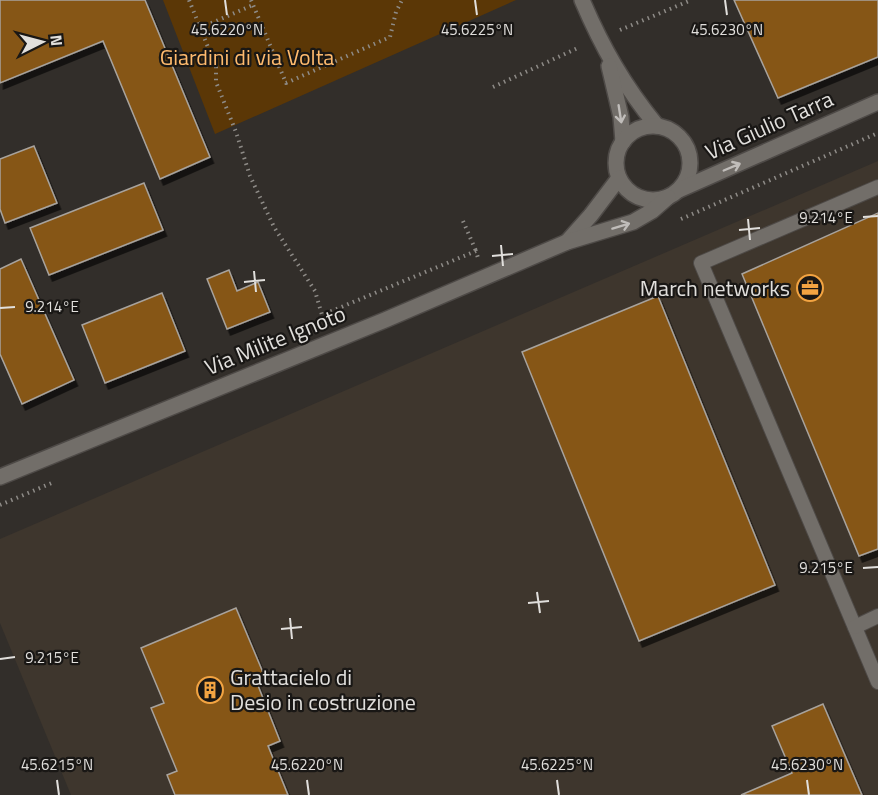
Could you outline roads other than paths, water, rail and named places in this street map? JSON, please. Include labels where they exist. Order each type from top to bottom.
[{"type":"street","points":[[582,0],[602,46],[621,117],[623,142]]},
{"type":"street","points":[[602,46],[633,95],[657,126]]},
{"type":"street","name":"Via Giulio Tarra","points":[[673,194],[878,102]]},
{"type":"street","points":[[657,126],[668,129],[684,143],[690,155],[690,168],[686,180],[673,194],[657,200],[634,195],[619,178],[616,165],[617,152],[623,142],[638,130],[657,126]]},
{"type":"street","name":"Via Milite Ignoto","points":[[567,242],[619,178]]},
{"type":"street","name":"Via Milite Ignoto","points":[[0,477],[567,242],[633,222],[652,211],[673,194]]},
{"type":"lane","points":[[878,187],[701,263],[878,682]]},
{"type":"lane","points":[[855,627],[878,616]]},
{"type":"place","name":"March networks","points":[[810,288]]},
{"type":"place","name":"Grattacielo di Desio in costruzione","points":[[210,690]]},
{"type":"park label","name":"Giardini di via Volta","points":[[247,57]]}]
